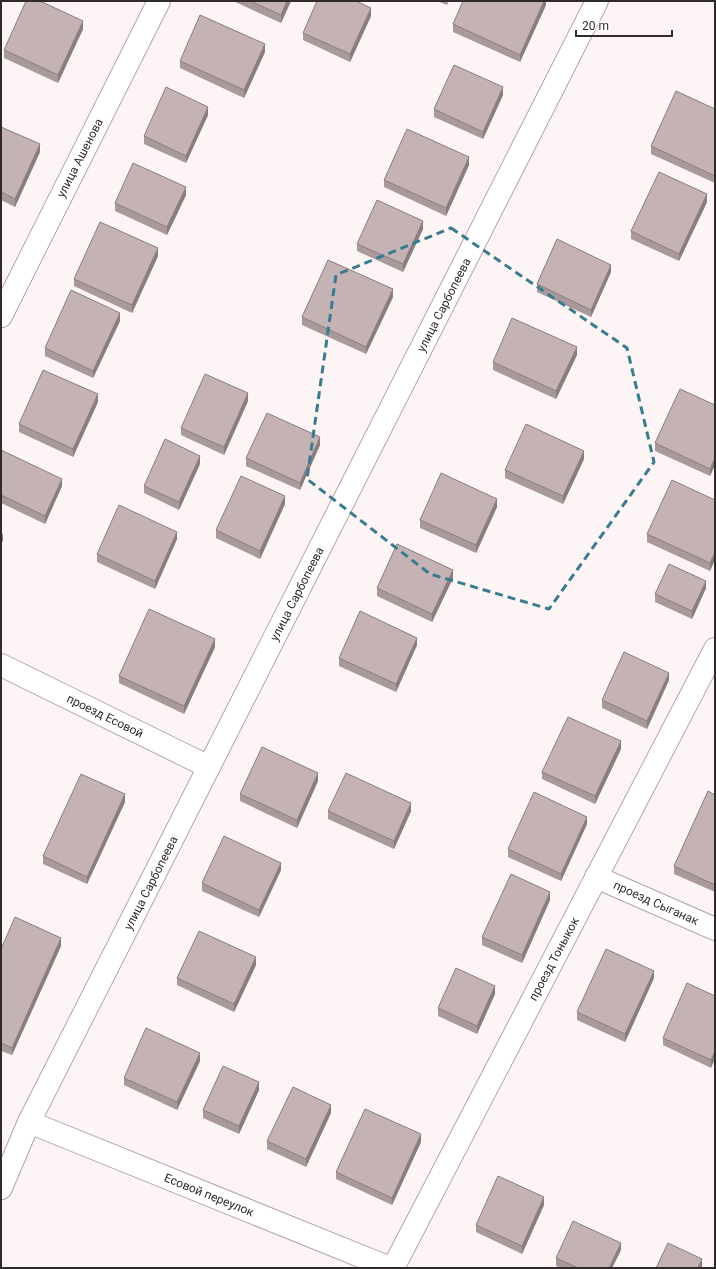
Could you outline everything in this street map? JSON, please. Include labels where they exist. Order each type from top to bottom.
[{"type":"street","name":"улица Ашенова","points":[[1,316],[159,1]]},
{"type":"street","name":"улица Сарбопеева","points":[[1,1188],[29,1122],[597,1]]},
{"type":"street","name":"проезд Тоныкок","points":[[391,1268],[715,649]]},
{"type":"street","name":"проезд Есовой","points":[[1,665],[209,767]]},
{"type":"street","name":"проезд Сыганак","points":[[596,877],[715,929]]},
{"type":"street","name":"Есовой переулок","points":[[29,1122],[391,1268]]},
{"type":"highlighted area","points":[[451,228],[627,348],[654,462],[549,609],[430,574],[307,479],[336,275]]},
{"type":"building","points":[[26,1],[40,1],[83,21],[58,75],[4,50]]},
{"type":"building","points":[[250,1],[287,1],[281,15]]},
{"type":"building","points":[[317,1],[356,1],[371,8],[350,54],[303,33]]},
{"type":"building","points":[[463,1],[544,1],[520,55],[453,24]]},
{"type":"building","points":[[200,15],[265,44],[244,90],[180,61]]},
{"type":"building","points":[[454,65],[503,87],[483,132],[434,109]]},
{"type":"building","points":[[166,87],[208,107],[186,156],[144,136]]},
{"type":"building","points":[[676,91],[715,109],[715,176],[651,146]]},
{"type":"building","points":[[1,127],[40,144],[15,199],[1,192]]},
{"type":"building","points":[[407,129],[469,157],[446,208],[384,180]]},
{"type":"building","points":[[133,163],[186,187],[167,227],[115,203]]},
{"type":"building","points":[[659,172],[707,194],[679,254],[631,231]]},
{"type":"building","points":[[377,200],[423,221],[403,264],[357,244]]},
{"type":"building","points":[[100,222],[158,248],[132,305],[74,279]]},
{"type":"building","points":[[557,239],[611,265],[591,310],[537,284]]},
{"type":"building","points":[[328,260],[393,289],[366,347],[302,317]]},
{"type":"building","points":[[71,290],[120,313],[93,371],[45,348]]},
{"type":"building","points":[[512,318],[577,347],[556,391],[493,362]]},
{"type":"building","points":[[43,370],[98,394],[73,449],[19,424]]},
{"type":"building","points":[[205,374],[248,393],[224,447],[181,428]]},
{"type":"building","points":[[680,389],[715,405],[715,458],[710,469],[655,443]]},
{"type":"building","points":[[267,413],[320,437],[300,483],[246,458]]},
{"type":"building","points":[[526,424],[584,451],[563,496],[505,470]]},
{"type":"building","points":[[165,439],[200,456],[179,502],[144,486]]},
{"type":"building","points":[[1,450],[62,479],[45,516],[1,495]]},
{"type":"building","points":[[441,473],[497,499],[476,545],[420,520]]},
{"type":"building","points":[[241,476],[285,496],[260,551],[216,530]]},
{"type":"building","points":[[672,480],[715,500],[715,552],[710,563],[647,534]]},
{"type":"building","points":[[119,505],[177,532],[155,581],[97,554]]},
{"type":"building","points":[[397,544],[453,570],[432,614],[377,588]]},
{"type":"building","points":[[669,564],[706,581],[692,611],[655,594]]},
{"type":"building","points":[[149,609],[215,639],[184,706],[119,676]]},
{"type":"building","points":[[360,611],[417,638],[396,684],[339,658]]},
{"type":"building","points":[[624,652],[669,673],[647,721],[602,700]]},
{"type":"building","points":[[568,717],[621,741],[595,796],[542,772]]},
{"type":"building","points":[[262,747],[318,773],[297,820],[240,794]]},
{"type":"building","points":[[346,773],[411,803],[394,841],[328,811]]},
{"type":"building","points":[[81,774],[125,794],[87,877],[43,856]]},
{"type":"building","points":[[708,791],[715,795],[715,885],[674,866]]},
{"type":"building","points":[[534,792],[587,817],[561,874],[508,849]]},
{"type":"building","points":[[224,836],[281,863],[259,910],[202,883]]},
{"type":"building","points":[[511,874],[550,892],[522,955],[482,937]]},
{"type":"building","points":[[15,917],[61,938],[12,1048],[1,1043],[1,949]]},
{"type":"building","points":[[199,931],[256,957],[234,1004],[177,978]]},
{"type":"building","points":[[606,949],[654,971],[625,1034],[577,1012]]},
{"type":"building","points":[[456,968],[495,986],[477,1026],[438,1008]]},
{"type":"building","points":[[687,983],[715,996],[715,1051],[711,1060],[663,1038]]},
{"type":"building","points":[[146,1028],[200,1053],[177,1102],[124,1078]]},
{"type":"building","points":[[223,1066],[259,1082],[239,1126],[203,1110]]},
{"type":"building","points":[[293,1087],[331,1105],[306,1159],[267,1141]]},
{"type":"building","points":[[365,1109],[421,1134],[392,1198],[336,1172]]},
{"type":"building","points":[[498,1176],[544,1197],[522,1246],[476,1225]]},
{"type":"building","points":[[573,1221],[621,1243],[609,1268],[578,1268],[556,1258]]},
{"type":"building","points":[[668,1243],[702,1259],[698,1268],[656,1268]]}]
